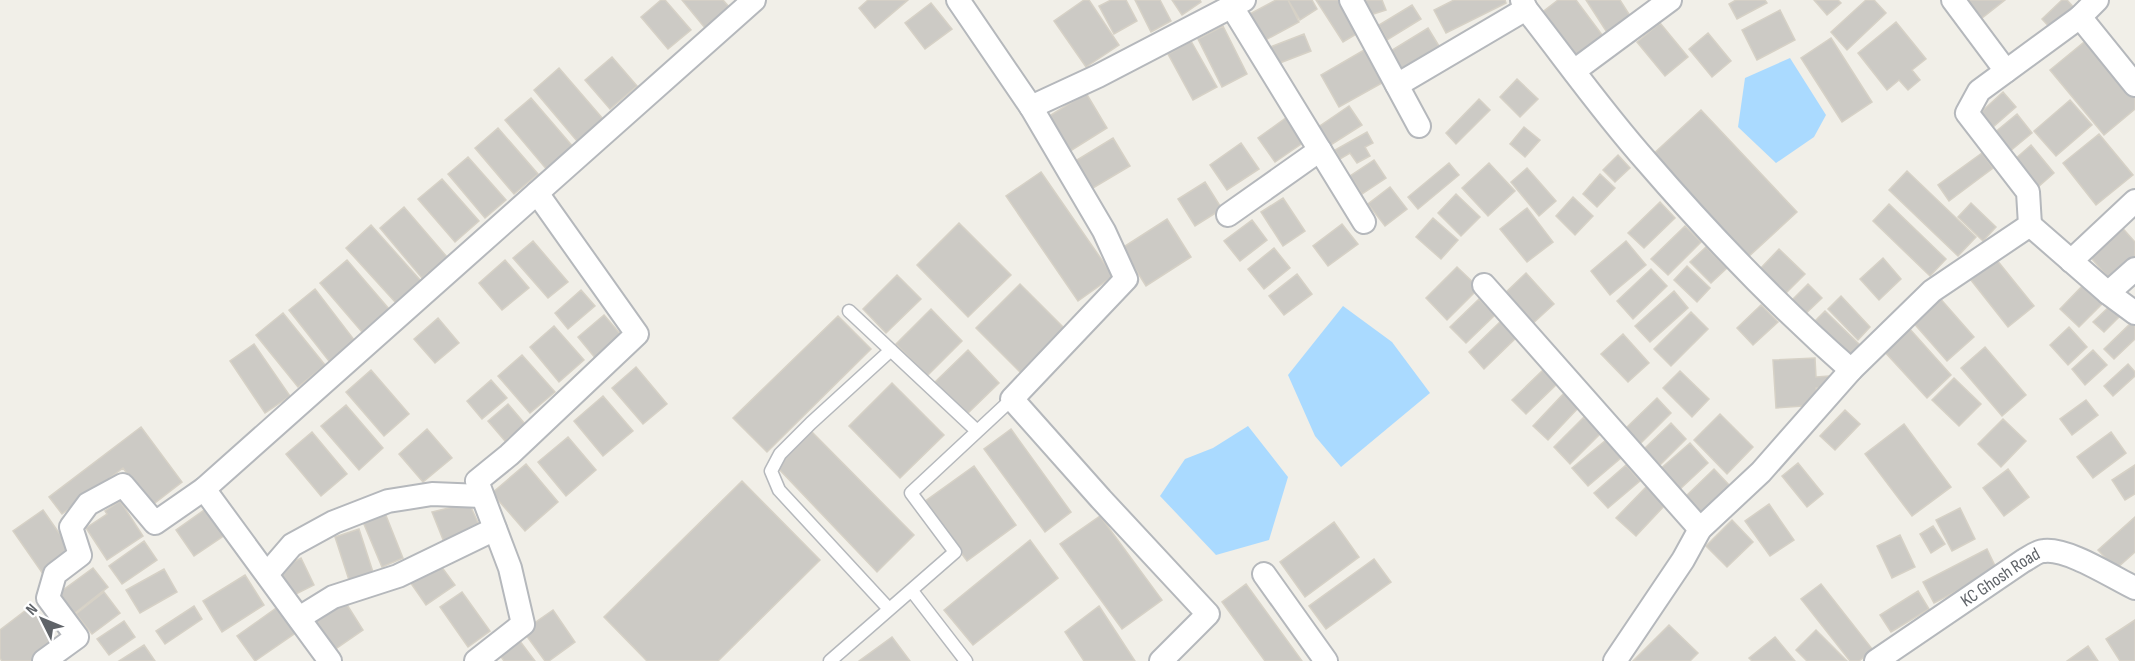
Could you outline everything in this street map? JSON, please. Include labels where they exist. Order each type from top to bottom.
[{"type":"street","points":[[44,661],[76,637],[48,598],[55,574],[80,555],[71,527],[88,504],[123,485],[155,523],[204,489],[754,0]]},
{"type":"street","points":[[958,0],[1031,107],[1104,231],[1126,279],[1012,399],[1208,614],[1161,661]]},
{"type":"street","points":[[1351,0],[1419,126]]},
{"type":"street","points":[[1574,70],[1670,0]]},
{"type":"street","points":[[1953,0],[2006,71]]},
{"type":"street","points":[[2097,0],[2080,17],[1979,91],[1967,113],[2028,192],[2030,225],[2108,293],[2135,313]]},
{"type":"street","points":[[1031,107],[1098,76],[1238,3],[1320,150],[1364,222]]},
{"type":"street","points":[[1397,85],[1524,4],[1645,161],[1753,279],[1851,370]]},
{"type":"street","points":[[2080,17],[2135,85]]},
{"type":"street","points":[[1228,215],[1320,150]]},
{"type":"street","points":[[476,661],[523,624],[510,568],[477,481],[509,455],[638,334],[537,193]]},
{"type":"street","points":[[2071,261],[2135,201]]},
{"type":"street","points":[[1615,661],[1683,560],[1700,529],[1761,472],[1851,370],[1932,291],[2030,225]]},
{"type":"street","points":[[2108,293],[2135,269]]},
{"type":"street","points":[[1484,285],[1700,529]]},
{"type":"street","points":[[204,489],[330,661]]},
{"type":"street","points":[[267,574],[292,545],[334,522],[388,501],[432,494],[482,496]]},
{"type":"street","points":[[299,618],[333,597],[398,576],[495,530]]},
{"type":"street","name":"KC Ghosh Road","points":[[1882,659],[2023,561],[2043,550],[2070,554],[2135,588]]},
{"type":"street","points":[[1264,574],[1326,661]]},
{"type":"lane","points":[[849,311],[977,431]]},
{"type":"lane","points":[[889,609],[779,490],[771,471],[780,454],[891,350]]},
{"type":"lane","points":[[830,661],[955,552],[911,493],[1012,399]]},
{"type":"lane","points":[[912,591],[966,661]]},
{"type":"water","points":[[1790,58],[1826,115],[1814,137],[1776,163],[1738,127],[1745,78]]},
{"type":"water","points":[[1343,306],[1392,342],[1430,393],[1341,467],[1315,436],[1288,375]]},
{"type":"water","points":[[1248,426],[1288,477],[1269,540],[1216,555],[1160,496],[1185,459],[1213,448]]},
{"type":"building","points":[[661,0],[665,0],[691,30],[668,49],[641,17]]},
{"type":"building","points":[[682,0],[723,0],[730,8],[705,28]]},
{"type":"building","points":[[868,0],[908,0],[875,28],[859,8]]},
{"type":"building","points":[[1084,0],[1089,0],[1119,45],[1086,67],[1054,21]]},
{"type":"building","points":[[1111,0],[1126,0],[1137,21],[1114,34],[1099,6]]},
{"type":"building","points":[[1135,0],[1160,0],[1171,21],[1151,32]]},
{"type":"building","points":[[1172,0],[1200,0],[1201,2],[1182,15]]},
{"type":"building","points":[[1276,0],[1288,0],[1299,22],[1258,44],[1244,17]]},
{"type":"building","points":[[1288,0],[1312,0],[1317,9],[1300,20]]},
{"type":"building","points":[[1316,0],[1344,0],[1363,30],[1343,42]]},
{"type":"building","points":[[1358,0],[1382,0],[1386,10],[1364,17]]},
{"type":"building","points":[[1454,0],[1505,0],[1506,3],[1446,33],[1434,10]]},
{"type":"building","points":[[1558,0],[1576,0],[1606,40],[1576,62],[1540,14]]},
{"type":"building","points":[[1586,0],[1620,0],[1634,22],[1610,37]]},
{"type":"building","points":[[1736,0],[1765,0],[1767,3],[1737,19],[1729,4]]},
{"type":"building","points":[[1814,0],[1838,0],[1841,3],[1827,15]]},
{"type":"building","points":[[1866,0],[1874,0],[1886,13],[1847,50],[1831,32]]},
{"type":"building","points":[[1960,0],[2005,0],[1977,22]]},
{"type":"building","points":[[2062,0],[2067,0],[2077,11],[2054,32],[2042,19]]},
{"type":"building","points":[[931,3],[952,29],[925,49],[905,23]]},
{"type":"building","points":[[1412,5],[1421,19],[1387,40],[1379,25]]},
{"type":"building","points":[[1780,10],[1795,40],[1757,60],[1742,30]]},
{"type":"building","points":[[1896,22],[1926,59],[1912,70],[1920,80],[1908,90],[1899,80],[1887,90],[1858,53]]},
{"type":"building","points":[[1660,23],[1688,57],[1665,76],[1637,42]]},
{"type":"building","points":[[1223,26],[1247,74],[1222,87],[1198,39]]},
{"type":"building","points":[[1428,28],[1439,46],[1400,70],[1389,52]]},
{"type":"building","points":[[1708,33],[1731,61],[1712,77],[1689,49]]},
{"type":"building","points":[[1304,34],[1311,51],[1272,66],[1265,49]]},
{"type":"building","points":[[1831,38],[1872,102],[1842,122],[1801,58]]},
{"type":"building","points":[[2089,38],[2135,94],[2135,109],[2104,135],[2050,70]]},
{"type":"building","points":[[1191,41],[1217,87],[1193,100],[1168,54]]},
{"type":"building","points":[[1364,50],[1382,83],[1339,107],[1321,75]]},
{"type":"building","points":[[612,57],[637,86],[610,109],[585,80]]},
{"type":"building","points":[[559,68],[603,119],[577,141],[534,90]]},
{"type":"building","points":[[1517,79],[1538,99],[1520,117],[1500,97]]},
{"type":"building","points":[[2003,92],[2016,107],[1992,128],[1980,113]]},
{"type":"building","points":[[1086,93],[1107,128],[1064,155],[1043,120]]},
{"type":"building","points":[[531,98],[574,148],[548,171],[505,120]]},
{"type":"building","points":[[1479,99],[1490,110],[1456,144],[1446,133]]},
{"type":"building","points":[[2070,100],[2092,125],[2056,156],[2034,131]]},
{"type":"building","points":[[1349,106],[1362,125],[1326,148],[1314,130]]},
{"type":"building","points":[[1701,110],[1797,212],[1746,259],[1650,157]]},
{"type":"building","points":[[2017,114],[2032,133],[2009,152],[1994,133]]},
{"type":"building","points":[[1287,117],[1304,142],[1275,162],[1258,138]]},
{"type":"building","points":[[1524,127],[1540,140],[1525,157],[1510,144]]},
{"type":"building","points":[[498,128],[538,174],[514,194],[475,148]]},
{"type":"building","points":[[1367,132],[1373,143],[1365,147],[1370,156],[1357,163],[1350,153],[1340,159],[1335,150]]},
{"type":"building","points":[[2099,134],[2133,175],[2096,205],[2063,163]]},
{"type":"building","points":[[1113,138],[1130,166],[1088,191],[1072,163]]},
{"type":"building","points":[[1241,143],[1259,169],[1227,190],[1210,165]]},
{"type":"building","points":[[2031,145],[2054,173],[2037,188],[2014,160]]},
{"type":"building","points":[[1982,153],[1993,168],[1949,201],[1938,185]]},
{"type":"building","points":[[1618,155],[1630,168],[1615,182],[1603,170]]},
{"type":"building","points":[[468,157],[506,200],[485,218],[448,174]]},
{"type":"building","points":[[1374,160],[1386,178],[1362,194],[1350,176]]},
{"type":"building","points":[[1449,163],[1459,175],[1418,209],[1408,197]]},
{"type":"building","points":[[1489,163],[1515,191],[1488,216],[1462,188]]},
{"type":"building","points":[[1527,168],[1556,201],[1539,216],[1511,182]]},
{"type":"building","points":[[1907,171],[1976,237],[1958,256],[1889,190]]},
{"type":"building","points":[[1041,172],[1113,276],[1078,301],[1006,196]]},
{"type":"building","points":[[1600,174],[1615,188],[1597,207],[1583,194]]},
{"type":"building","points":[[442,179],[479,221],[455,242],[418,199]]},
{"type":"building","points":[[1205,182],[1222,209],[1195,226],[1178,199]]},
{"type":"building","points":[[1390,187],[1407,209],[1385,226],[1368,204]]},
{"type":"building","points":[[1456,194],[1480,217],[1461,236],[1438,213]]},
{"type":"building","points":[[1573,197],[1593,216],[1575,235],[1556,216]]},
{"type":"building","points":[[1283,198],[1305,231],[1283,246],[1261,212]]},
{"type":"building","points":[[1660,202],[1675,218],[1644,248],[1628,233]]},
{"type":"building","points":[[1971,203],[1996,227],[1983,241],[1958,217]]},
{"type":"building","points":[[1889,204],[1946,259],[1930,276],[1873,221]]},
{"type":"building","points":[[404,207],[447,257],[422,278],[380,228]]},
{"type":"building","points":[[1527,208],[1553,242],[1527,262],[1500,229]]},
{"type":"building","points":[[1433,218],[1458,240],[1441,259],[1416,237]]},
{"type":"building","points":[[1167,219],[1191,257],[1146,286],[1122,248]]},
{"type":"building","points":[[1252,220],[1267,240],[1240,261],[1224,241]]},
{"type":"building","points":[[959,223],[1011,275],[968,317],[917,265]]},
{"type":"building","points":[[2118,223],[2135,242],[2135,261],[2112,282],[2086,252]]},
{"type":"building","points":[[1342,224],[1358,244],[1328,266],[1313,246]]},
{"type":"building","points":[[371,225],[421,281],[396,303],[346,248]]},
{"type":"building","points":[[1685,226],[1701,242],[1668,275],[1651,259]]},
{"type":"building","points":[[533,241],[568,282],[548,298],[513,258]]},
{"type":"building","points":[[1626,241],[1646,265],[1610,295],[1591,271]]},
{"type":"building","points":[[1706,247],[1727,268],[1711,283],[1690,262]]},
{"type":"building","points":[[1274,248],[1290,268],[1264,289],[1248,269]]},
{"type":"building","points":[[1779,249],[1805,274],[1784,295],[1759,270]]},
{"type":"building","points":[[1883,258],[1901,279],[1879,300],[1860,279]]},
{"type":"building","points":[[1996,259],[2034,306],[2008,327],[1971,280]]},
{"type":"building","points":[[347,260],[389,309],[362,332],[320,283]]},
{"type":"building","points":[[505,260],[529,288],[502,310],[479,283]]},
{"type":"building","points":[[1687,266],[1710,288],[1697,302],[1674,280]]},
{"type":"building","points":[[1457,267],[1479,288],[1447,320],[1426,298]]},
{"type":"building","points":[[1651,269],[1667,286],[1633,319],[1617,301]]},
{"type":"building","points":[[1526,273],[1554,304],[1530,326],[1502,296]]},
{"type":"building","points":[[1297,274],[1312,294],[1284,315],[1269,296]]},
{"type":"building","points":[[897,275],[921,299],[886,333],[863,309]]},
{"type":"building","points":[[2086,282],[2105,301],[2079,327],[2060,309]]},
{"type":"building","points":[[1020,284],[1070,334],[1026,378],[976,328]]},
{"type":"building","points":[[1808,284],[1822,298],[1800,319],[1787,305]]},
{"type":"building","points":[[315,289],[355,341],[329,361],[289,310]]},
{"type":"building","points":[[581,290],[595,306],[568,329],[555,313]]},
{"type":"building","points":[[1674,291],[1688,308],[1650,342],[1635,326]]},
{"type":"building","points":[[1841,296],[1870,327],[1858,340],[1828,309]]},
{"type":"building","points":[[1938,296],[1974,337],[1947,361],[1911,320]]},
{"type":"building","points":[[1479,299],[1495,315],[1466,343],[1450,327]]},
{"type":"building","points":[[2113,303],[2123,313],[2104,332],[2093,322]]},
{"type":"building","points":[[1761,305],[1778,322],[1753,345],[1737,328]]},
{"type":"building","points":[[931,309],[962,341],[927,376],[896,344]]},
{"type":"building","points":[[1825,311],[1861,346],[1847,360],[1811,325]]},
{"type":"building","points":[[1691,312],[1708,329],[1671,366],[1654,349]]},
{"type":"building","points":[[283,313],[325,365],[298,387],[256,335]]},
{"type":"building","points":[[604,315],[622,336],[596,359],[578,337]]},
{"type":"building","points":[[838,316],[871,349],[767,452],[733,418]]},
{"type":"building","points":[[438,318],[459,343],[435,363],[414,339]]},
{"type":"building","points":[[1503,319],[1519,335],[1484,369],[1469,352]]},
{"type":"building","points":[[2132,322],[2135,326],[2135,339],[2114,359],[2104,349]]},
{"type":"building","points":[[554,326],[584,360],[559,382],[530,347]]},
{"type":"building","points":[[1908,327],[1951,375],[1927,398],[1883,350]]},
{"type":"building","points":[[2069,327],[2087,347],[2068,365],[2050,345]]},
{"type":"building","points":[[1623,334],[1649,363],[1628,382],[1601,354]]},
{"type":"building","points":[[254,344],[290,396],[265,413],[230,361]]},
{"type":"building","points":[[1985,347],[2026,395],[2002,416],[1961,368]]},
{"type":"building","points":[[968,350],[999,383],[965,416],[933,384]]},
{"type":"building","points":[[2093,350],[2107,365],[2085,385],[2072,369]]},
{"type":"building","points":[[522,355],[555,392],[530,413],[498,376]]},
{"type":"building","points":[[1815,358],[1816,377],[1829,376],[1830,387],[1816,388],[1817,405],[1776,408],[1773,360]]},
{"type":"building","points":[[2128,364],[2135,372],[2135,376],[2113,396],[2104,386]]},
{"type":"building","points":[[636,367],[667,404],[643,424],[612,388]]},
{"type":"building","points":[[1544,369],[1558,383],[1526,414],[1512,400]]},
{"type":"building","points":[[371,370],[409,414],[384,436],[346,392]]},
{"type":"building","points":[[1680,371],[1709,399],[1692,417],[1663,388]]},
{"type":"building","points":[[1954,378],[1981,404],[1959,426],[1932,400]]},
{"type":"building","points":[[491,380],[507,398],[482,419],[467,401]]},
{"type":"building","points":[[892,383],[944,435],[900,478],[849,426]]},
{"type":"building","points":[[1565,392],[1580,406],[1548,440],[1533,426]]},
{"type":"building","points":[[603,396],[633,431],[603,456],[574,421]]},
{"type":"building","points":[[1657,398],[1671,413],[1640,444],[1625,429]]},
{"type":"building","points":[[2086,400],[2098,415],[2072,435],[2060,419]]},
{"type":"building","points":[[508,404],[525,424],[505,441],[488,421]]},
{"type":"building","points":[[346,405],[383,448],[359,470],[321,426]]},
{"type":"building","points":[[1845,410],[1860,424],[1835,450],[1820,436]]},
{"type":"building","points":[[1720,414],[1753,447],[1727,474],[1694,440]]},
{"type":"building","points":[[1584,417],[1601,433],[1570,464],[1554,447]]},
{"type":"building","points":[[2003,419],[2026,441],[2001,467],[1978,444]]},
{"type":"building","points":[[1671,423],[1686,439],[1660,465],[1644,449]]},
{"type":"building","points":[[1904,424],[1951,487],[1912,516],[1865,454]]},
{"type":"building","points":[[141,427],[182,482],[151,506],[123,468],[62,514],[49,497]]},
{"type":"building","points":[[427,429],[452,458],[423,482],[399,454]]},
{"type":"building","points":[[1011,429],[1071,512],[1045,532],[984,449]]},
{"type":"building","points":[[811,431],[914,535],[877,572],[776,466]]},
{"type":"building","points":[[312,432],[347,474],[321,496],[286,454]]},
{"type":"building","points":[[2111,432],[2126,453],[2093,478],[2077,457]]},
{"type":"building","points":[[568,437],[596,470],[566,496],[538,462]]},
{"type":"building","points":[[1606,440],[1621,458],[1588,486],[1572,468]]},
{"type":"building","points":[[1690,443],[1708,463],[1678,491],[1659,470]]},
{"type":"building","points":[[1798,463],[1823,494],[1807,507],[1782,476]]},
{"type":"building","points":[[526,464],[558,502],[525,531],[492,493]]},
{"type":"building","points":[[1626,465],[1640,481],[1608,508],[1594,493]]},
{"type":"building","points":[[2135,465],[2135,494],[2125,500],[2112,480]]},
{"type":"building","points":[[974,466],[1016,525],[967,561],[924,502]]},
{"type":"building","points":[[1714,469],[1731,487],[1701,515],[1684,498]]},
{"type":"building","points":[[2008,469],[2029,497],[2004,516],[1983,488]]},
{"type":"building","points":[[742,481],[820,560],[718,661],[647,661],[604,617]]},
{"type":"building","points":[[1647,486],[1666,504],[1636,536],[1616,518]]},
{"type":"building","points":[[120,501],[143,536],[107,560],[86,528],[107,514],[105,511]]},
{"type":"building","points":[[469,503],[480,527],[444,542],[432,512]]},
{"type":"building","points":[[1769,504],[1794,540],[1770,556],[1745,521]]},
{"type":"building","points":[[207,508],[225,535],[194,556],[176,530]]},
{"type":"building","points":[[1960,508],[1975,539],[1952,551],[1936,520]]},
{"type":"building","points":[[43,510],[73,553],[43,574],[13,531]]},
{"type":"building","points":[[385,513],[403,558],[382,567],[363,522]]},
{"type":"building","points":[[1100,516],[1162,600],[1122,629],[1060,544]]},
{"type":"building","points":[[2135,517],[2135,552],[2116,569],[2098,550]]},
{"type":"building","points":[[1732,520],[1753,542],[1727,567],[1706,546]]},
{"type":"building","points":[[1334,522],[1359,557],[1305,597],[1280,562]]},
{"type":"building","points":[[1933,526],[1945,544],[1931,553],[1920,534]]},
{"type":"building","points":[[359,529],[373,572],[349,580],[335,537]]},
{"type":"building","points":[[1900,535],[1915,567],[1892,578],[1877,546]]},
{"type":"building","points":[[1030,540],[1058,578],[973,645],[944,610]]},
{"type":"building","points":[[144,541],[157,560],[122,584],[109,566]]},
{"type":"building","points":[[1987,549],[1997,570],[1934,603],[1923,582]]},
{"type":"building","points":[[301,558],[314,585],[290,597],[276,571]]},
{"type":"building","points":[[1374,559],[1391,582],[1326,629],[1309,606]]},
{"type":"building","points":[[438,562],[455,585],[426,605],[410,582]]},
{"type":"building","points":[[93,568],[108,587],[71,616],[55,596]]},
{"type":"building","points":[[164,569],[177,592],[140,613],[126,590]]},
{"type":"building","points":[[245,575],[264,605],[222,632],[203,601]]},
{"type":"building","points":[[1246,584],[1302,661],[1265,661],[1222,602]]},
{"type":"building","points":[[1821,584],[1873,650],[1859,661],[1850,661],[1801,599]]},
{"type":"building","points":[[1918,591],[1929,609],[1891,632],[1880,615]]},
{"type":"building","points":[[104,592],[120,613],[92,634],[76,614]]},
{"type":"building","points":[[462,592],[490,631],[468,647],[440,607]]},
{"type":"building","points":[[344,600],[363,630],[334,650],[309,622]]},
{"type":"building","points":[[194,606],[202,619],[165,644],[156,631]]},
{"type":"building","points":[[279,606],[297,632],[255,661],[237,636]]},
{"type":"building","points":[[1099,606],[1135,661],[1084,661],[1065,632]]},
{"type":"building","points":[[30,607],[56,642],[30,661],[2,661],[0,658],[0,630]]},
{"type":"building","points":[[553,610],[575,642],[549,661],[545,661],[523,631]]},
{"type":"building","points":[[2135,620],[2135,661],[2120,661],[2106,639]]},
{"type":"building","points":[[124,621],[135,637],[109,655],[97,639]]},
{"type":"building","points":[[1669,625],[1698,653],[1690,661],[1633,661]]},
{"type":"building","points":[[1816,630],[1847,661],[1807,661],[1796,650]]},
{"type":"building","points":[[892,637],[910,661],[859,661]]},
{"type":"building","points":[[1775,637],[1795,661],[1752,661],[1749,658]]},
{"type":"building","points":[[519,640],[535,661],[504,661],[499,654]]},
{"type":"building","points":[[144,645],[155,661],[119,661]]},
{"type":"building","points":[[2088,646],[2098,661],[2067,661]]}]
